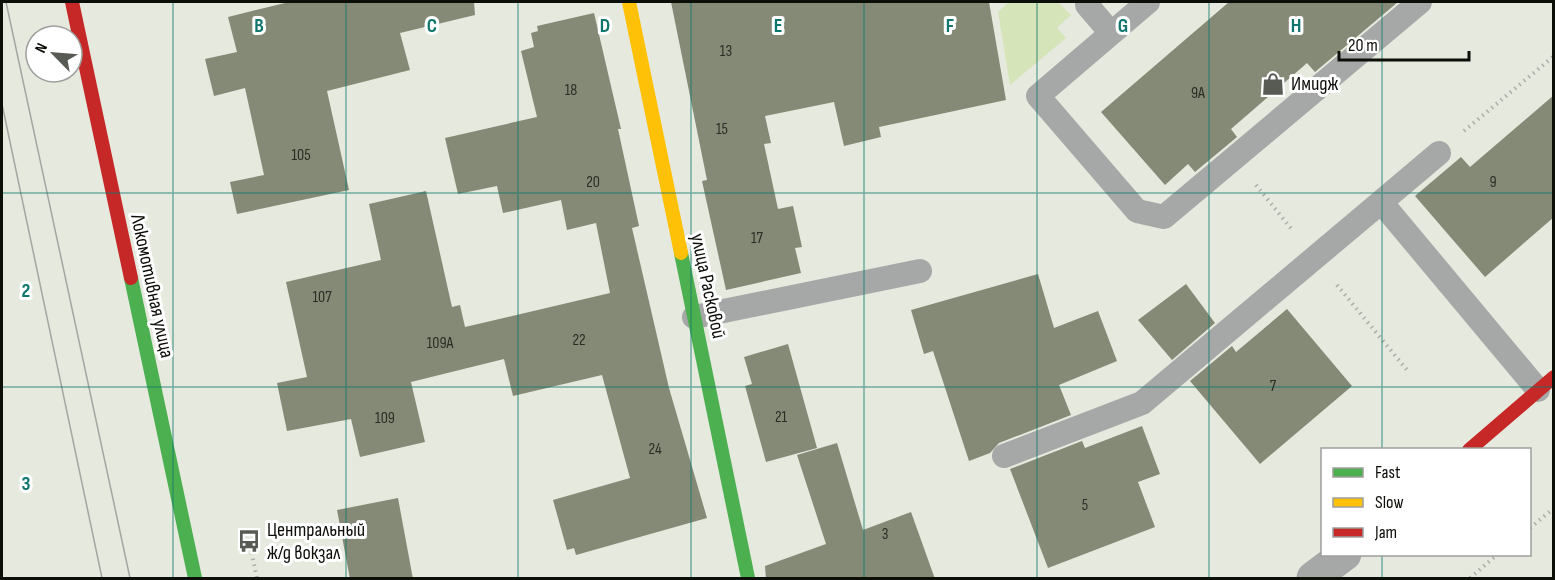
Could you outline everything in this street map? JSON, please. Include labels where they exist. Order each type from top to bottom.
[{"type":"street","name":"Локомотивная улица","points":[[72,2],[195,579]]},
{"type":"street","name":"улица Расковой","points":[[629,2],[748,579]]},
{"type":"street","points":[[1471,448],[1546,383]]},
{"type":"street","points":[[1312,579],[1344,556]]},
{"type":"lane","points":[[1148,2],[1038,96],[1137,211],[1164,217],[1420,2]]},
{"type":"lane","points":[[1087,5],[1112,33]]},
{"type":"lane","points":[[1004,456],[1142,403],[1439,153]]},
{"type":"lane","points":[[1381,202],[1546,383]]},
{"type":"lane","points":[[694,316],[920,271]]},
{"type":"path","points":[[1439,153],[1554,56]]},
{"type":"path","points":[[1531,527],[1554,508]]},
{"type":"path","points":[[249,541],[257,579]]},
{"type":"path","points":[[1470,579],[1497,556]]},
{"type":"green space","points":[[1009,2],[1058,2],[1071,15],[1057,28],[1066,38],[1010,85],[998,12]]},
{"type":"building","points":[[289,2],[474,2],[475,15],[400,33],[410,70],[327,91],[349,190],[237,214],[230,182],[264,175],[245,88],[214,96],[205,59],[237,52],[228,17]]},
{"type":"building","points":[[671,2],[989,2],[1006,100],[879,127],[881,137],[844,146],[834,102],[765,116],[771,143],[764,144],[778,209],[793,206],[802,247],[795,248],[801,273],[726,290],[702,181],[707,180]]},
{"type":"building","points":[[1229,2],[1398,2],[1315,72],[1307,63],[1231,129],[1237,137],[1195,172],[1188,164],[1165,185],[1101,112]]},
{"type":"building","points":[[594,13],[621,129],[618,129],[639,226],[632,228],[669,388],[707,518],[576,555],[574,548],[567,550],[553,500],[630,478],[602,375],[513,396],[504,359],[411,382],[425,442],[360,457],[351,419],[287,431],[277,383],[307,377],[286,282],[381,260],[369,204],[426,191],[452,307],[460,305],[465,327],[610,293],[596,223],[567,230],[561,200],[503,213],[497,186],[458,194],[445,138],[537,117],[521,51],[534,47],[531,33],[538,31],[537,26]]},
{"type":"building","points":[[1554,95],[1554,217],[1485,277],[1415,196],[1461,157],[1470,167]]},
{"type":"building","points":[[1038,274],[1054,328],[1098,311],[1117,361],[1059,385],[1071,415],[999,443],[990,453],[969,461],[933,351],[924,354],[911,310]]},
{"type":"building","points":[[1186,284],[1215,323],[1172,360],[1138,320]]},
{"type":"building","points":[[1287,309],[1352,386],[1260,464],[1190,381],[1232,346],[1236,352]]},
{"type":"building","points":[[788,344],[817,448],[766,462],[745,386],[752,384],[744,357]]},
{"type":"building","points":[[1142,426],[1160,474],[1138,482],[1155,527],[1048,568],[1010,469],[1082,441],[1085,448]]},
{"type":"building","points":[[837,443],[863,530],[911,512],[935,579],[766,579],[765,566],[826,544],[797,455]]},
{"type":"building","points":[[398,498],[413,579],[350,579],[337,510]]},
{"type":"tram line","points":[[6,2],[130,578]]},
{"type":"tram line","points":[[2,104],[102,578]]},
{"type":"traffic: fast","points":[[681,253],[748,578]]},
{"type":"traffic: fast","points":[[131,278],[195,578]]},
{"type":"traffic: slow","points":[[629,2],[681,253]]},
{"type":"traffic: jam","points":[[72,2],[131,278]]},
{"type":"traffic: jam","points":[[1471,448],[1554,377]]},
{"type":"place","name":"Имидж","points":[[1273,84]]},
{"type":"place","name":"Центральный ж/д вокзал","points":[[249,541]]}]
